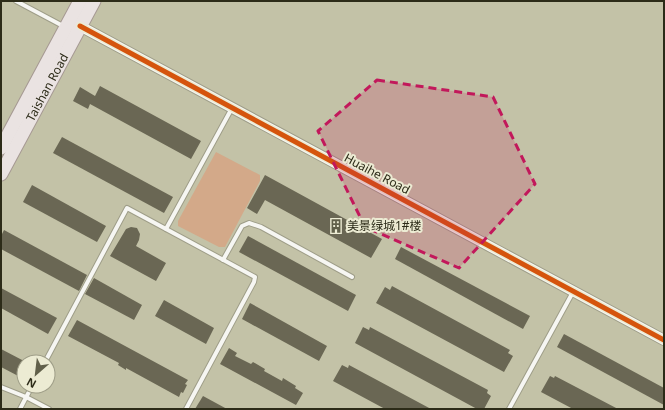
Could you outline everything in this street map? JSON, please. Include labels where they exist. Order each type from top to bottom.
[{"type":"main road","name":"Taishan Road","points":[[1,148],[80,1]]},
{"type":"main road","name":"Taishan Road","points":[[1,174],[94,1]]},
{"type":"street","name":"Huaihe Road","points":[[80,26],[664,340]]},
{"type":"lane","points":[[16,1],[66,27]]},
{"type":"lane","points":[[166,229],[232,108]]},
{"type":"lane","points":[[49,354],[127,208],[255,277],[254,282],[186,409]]},
{"type":"lane","points":[[224,260],[242,226],[249,223],[261,227],[352,277]]},
{"type":"lane","points":[[509,409],[573,291]]},
{"type":"lane","points":[[1,387],[26,397],[49,409]]},
{"type":"lane","points":[[20,409],[28,394]]},
{"type":"highlighted area","points":[[377,80],[493,97],[535,184],[459,268],[365,227],[318,131]]},
{"type":"shaded area","points":[[216,152],[260,175],[260,181],[225,247],[219,247],[178,226],[178,221]]},
{"type":"building","points":[[100,86],[201,141],[191,159],[90,104],[88,109],[73,101],[80,87],[95,96]]},
{"type":"building","points":[[62,137],[173,197],[164,213],[53,153]]},
{"type":"building","name":"美景绿城1#楼","points":[[265,175],[382,239],[371,258],[265,200],[257,214],[247,208]]},
{"type":"building","points":[[32,185],[106,226],[97,242],[23,202]]},
{"type":"building","points":[[131,227],[137,228],[140,234],[136,246],[166,263],[156,281],[110,256],[126,229]]},
{"type":"building","points":[[4,230],[87,275],[79,291],[1,249],[1,236]]},
{"type":"building","points":[[248,236],[356,295],[348,311],[239,252]]},
{"type":"building","points":[[401,247],[530,316],[523,329],[395,259]]},
{"type":"building","points":[[94,278],[142,305],[134,320],[85,294]]},
{"type":"building","points":[[392,286],[510,350],[508,353],[513,356],[504,372],[376,303],[385,287],[390,290]]},
{"type":"building","points":[[1,288],[57,318],[48,334],[1,308]]},
{"type":"building","points":[[164,300],[214,328],[206,344],[155,316]]},
{"type":"building","points":[[250,303],[327,346],[319,361],[242,319]]},
{"type":"building","points":[[77,320],[188,380],[185,384],[187,385],[183,393],[181,392],[179,397],[126,368],[126,370],[118,365],[119,363],[68,336]]},
{"type":"building","points":[[363,327],[369,330],[370,327],[488,390],[487,393],[491,396],[484,409],[477,409],[355,343]]},
{"type":"building","points":[[564,334],[664,388],[664,405],[557,347]]},
{"type":"building","points":[[229,348],[237,353],[235,356],[251,364],[253,362],[265,369],[264,371],[282,381],[283,378],[296,386],[295,388],[303,393],[296,405],[220,364]]},
{"type":"building","points":[[1,349],[16,357],[16,375],[1,367]]},
{"type":"building","points":[[342,365],[348,368],[349,365],[431,409],[385,409],[333,381]]},
{"type":"building","points":[[550,376],[554,378],[555,376],[618,409],[573,409],[541,392]]},
{"type":"building","points":[[203,396],[227,409],[195,409]]},
{"type":"cycle path","points":[[80,26],[664,340]]},
{"type":"place","name":"美景绿城1#楼","points":[[336,226]]}]
